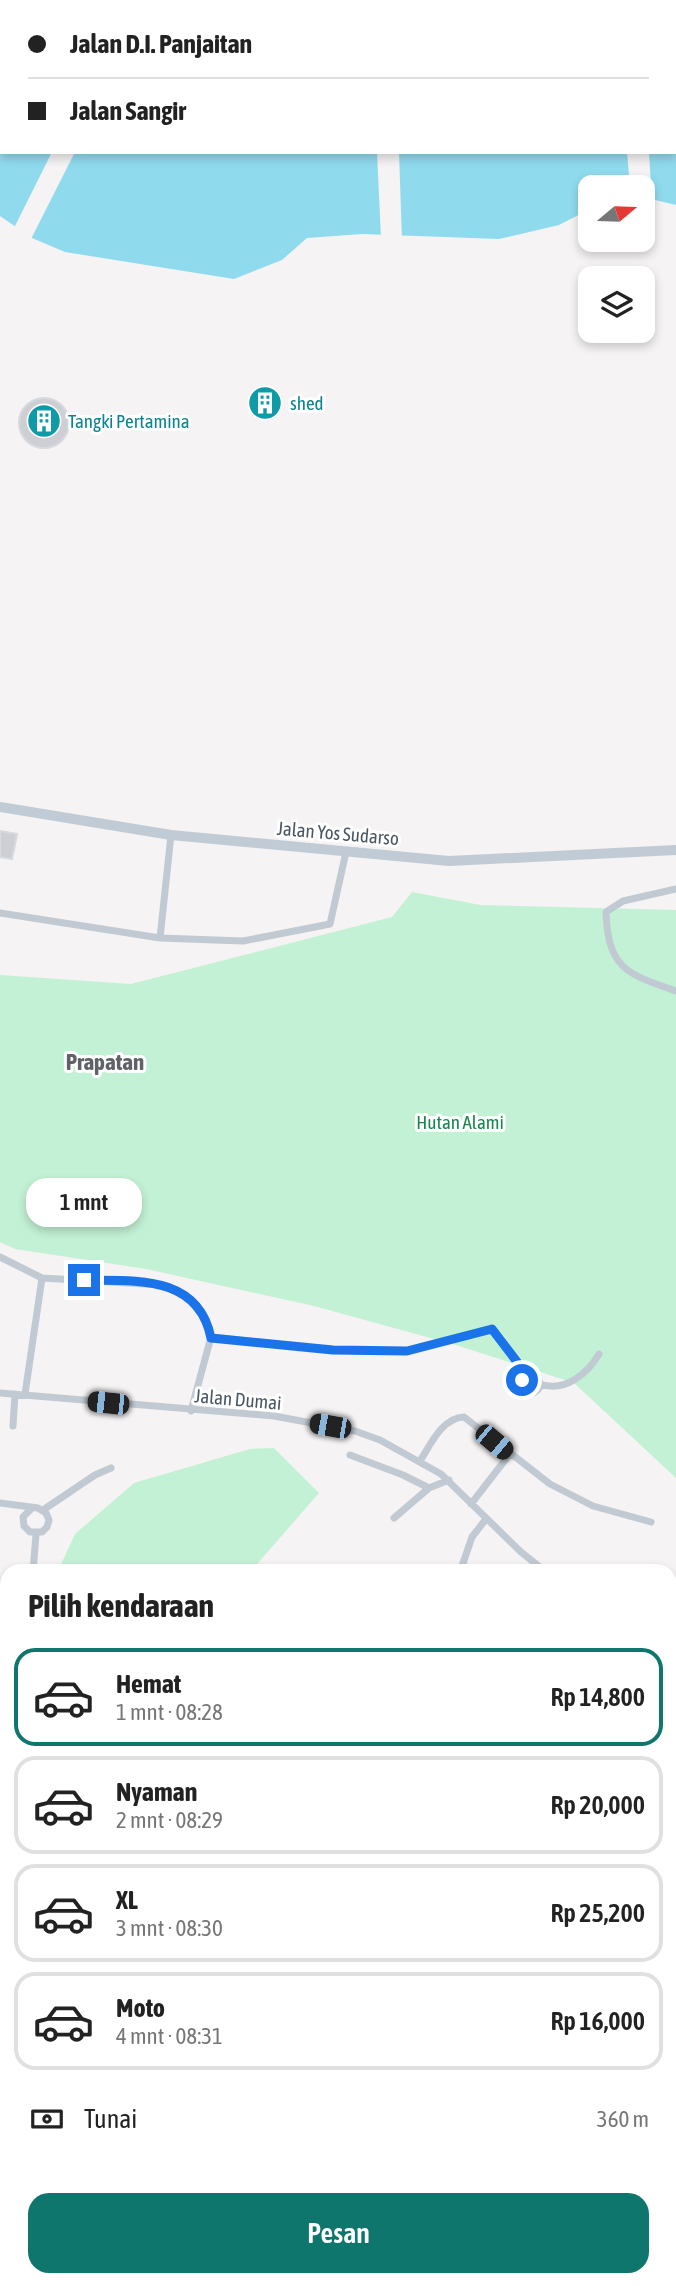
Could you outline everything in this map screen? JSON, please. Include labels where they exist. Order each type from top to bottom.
[{"type":"main road","name":"Jalan Yos Sudarso","points":[[0,807],[171,835],[449,861],[676,850]]},
{"type":"street","points":[[160,938],[171,835]]},
{"type":"street","points":[[0,912],[160,938],[243,941],[330,924],[346,852]]},
{"type":"street","points":[[676,889],[623,901],[606,912],[612,950],[618,963],[629,973],[676,990]]},
{"type":"street","points":[[0,1257],[42,1278],[163,1285],[193,1301],[204,1315],[211,1338],[191,1411]]},
{"type":"street","points":[[25,1394],[42,1278]]},
{"type":"street","points":[[211,1338],[333,1350],[407,1351],[492,1329],[527,1375],[537,1377],[540,1384],[537,1390],[527,1392],[521,1384],[527,1375]]},
{"type":"street","points":[[540,1384],[554,1386],[582,1376],[600,1354]]},
{"type":"street","name":"Jalan Dumai","points":[[0,1393],[274,1416],[330,1426],[380,1440],[449,1480],[486,1519],[537,1564]]},
{"type":"street","points":[[13,1426],[15,1394]]},
{"type":"street","points":[[420,1461],[446,1423],[454,1417],[464,1417],[509,1455],[550,1484],[593,1506],[651,1521]]},
{"type":"street","points":[[350,1455],[429,1488]]},
{"type":"street","points":[[471,1504],[509,1455]]},
{"type":"street","points":[[43,1510],[95,1475],[111,1468]]},
{"type":"street","points":[[394,1518],[429,1488],[449,1480]]},
{"type":"street","points":[[0,1503],[32,1508],[43,1510],[48,1516],[48,1524],[45,1530],[36,1534],[26,1530],[23,1522],[25,1513],[32,1508]]},
{"type":"street","points":[[463,1564],[472,1537],[486,1519]]},
{"type":"street","points":[[34,1564],[36,1534]]},
{"type":"green space","name":"Hutan Alami","points":[[412,892],[480,905],[676,910],[676,1478],[574,1383],[456,1345],[314,1306],[146,1269],[15,1249],[0,1242],[0,975],[131,984],[392,917]]},
{"type":"green space","points":[[274,1448],[319,1493],[257,1564],[61,1564],[75,1534],[134,1483],[250,1449]]},
{"type":"water","points":[[0,154],[676,154],[676,205],[655,200],[655,175],[578,175],[578,215],[559,225],[499,239],[362,234],[307,238],[282,260],[234,279],[65,252],[32,238],[0,216]]},
{"type":"pier","points":[[51,154],[74,154],[30,241],[13,230]]},
{"type":"pier","points":[[377,154],[399,154],[402,241],[381,238]]},
{"type":"pier","points":[[627,154],[649,154],[650,175],[629,175]]},
{"type":"building","name":"Tangki Pertamina","points":[[44,398],[62,405],[69,423],[62,441],[44,448],[26,441],[19,423],[26,405]]},
{"type":"building","points":[[0,831],[17,834],[12,859],[0,857]]},
{"type":"place","name":"shed","points":[[265,403]]},
{"type":"place","name":"Tangki Pertamina","points":[[44,421]]},
{"type":"district","name":"Prapatan","points":[[105,1062]]},
{"type":"route","points":[[84,1280],[163,1285],[181,1292],[193,1301],[204,1315],[211,1338],[333,1350],[407,1351],[492,1329],[527,1375],[522,1380]]}]
